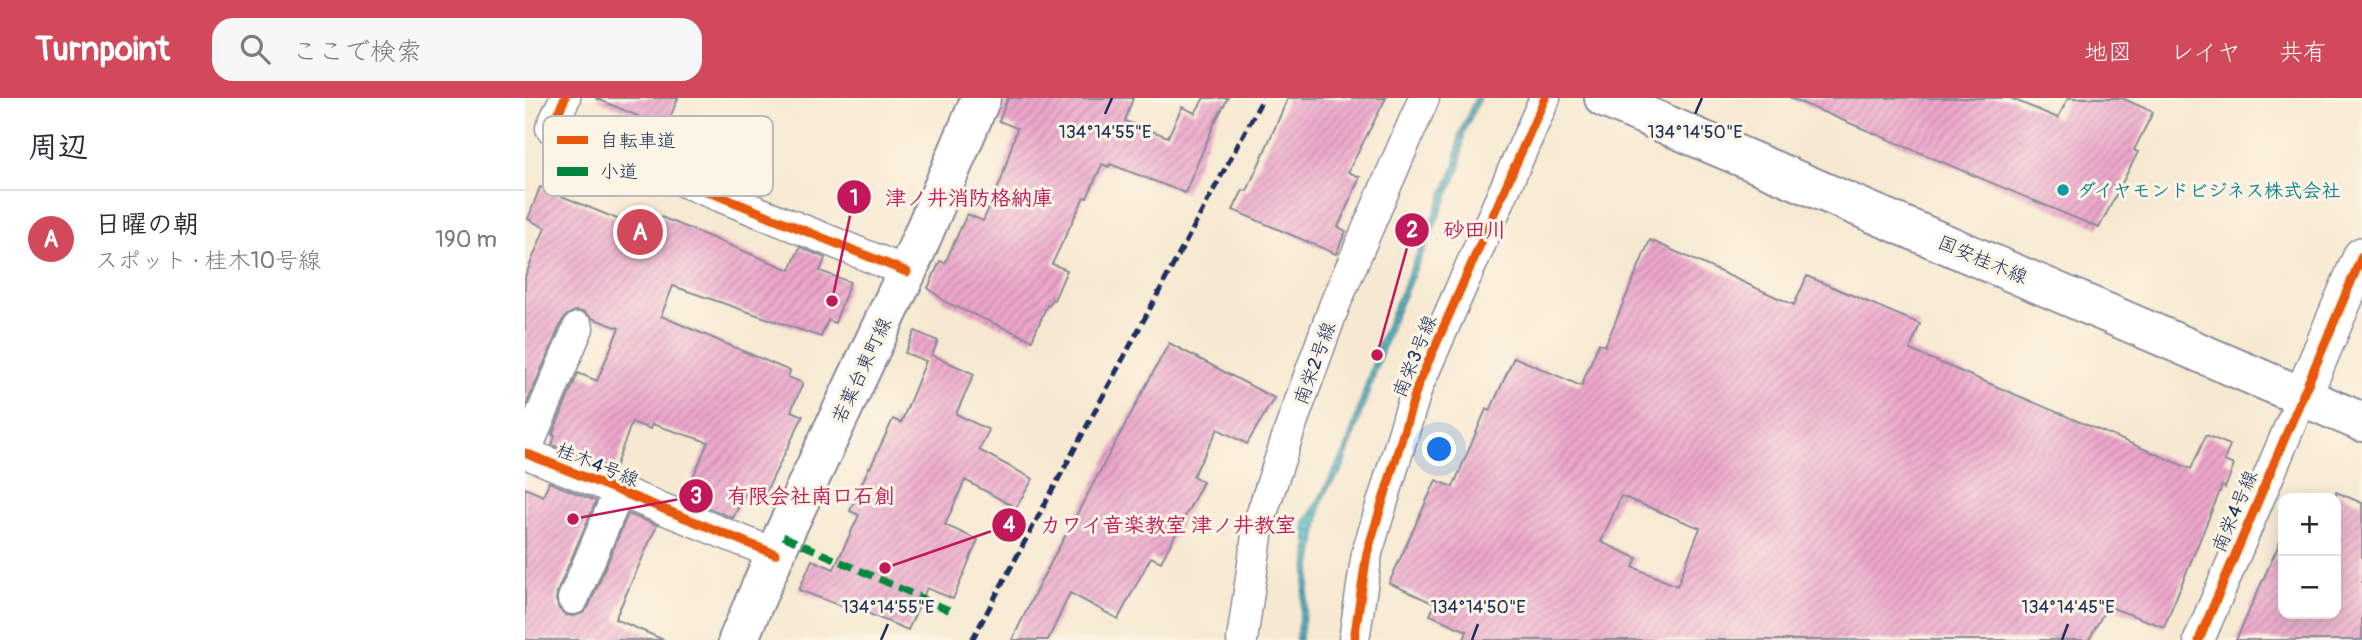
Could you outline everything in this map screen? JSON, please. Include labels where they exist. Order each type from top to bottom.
[{"type":"main road","name":"若葉台東町線","points":[[738,640],[775,554],[907,272],[981,98]]},
{"type":"main road","name":"国安桂木線","points":[[1604,98],[2362,422]]},
{"type":"street","points":[[557,116],[565,98]]},
{"type":"street","name":"南栄2号線","points":[[1242,640],[1259,522],[1335,304],[1424,98]]},
{"type":"street","name":"南栄3号線","points":[[1354,640],[1367,553],[1418,385],[1545,98]]},
{"type":"street","points":[[719,196],[907,272]]},
{"type":"street","points":[[2303,395],[2362,256]]},
{"type":"street","points":[[525,453],[578,328]]},
{"type":"street","name":"南栄4号線","points":[[2199,640],[2303,395]]},
{"type":"street","name":"桂木4号線","points":[[525,453],[775,554]]},
{"type":"street","points":[[573,599],[619,491]]},
{"type":"water","points":[[1475,98],[1480,98],[1464,133],[1460,168],[1392,324],[1342,470],[1327,490],[1321,505],[1301,640],[1296,640],[1308,558],[1305,522],[1345,451],[1380,340],[1455,166],[1459,135]]},
{"type":"building","points":[[595,98],[678,98],[671,116],[638,116]]},
{"type":"building","points":[[1008,98],[1133,98],[1125,121],[1168,137],[1182,107],[1195,113],[1204,98],[1228,98],[1185,193],[1110,164],[1109,167],[1102,164],[1052,264],[1067,270],[1054,300],[1047,305],[1032,340],[947,303],[928,288],[940,261],[945,263],[967,214],[983,221],[1001,181],[1017,128],[999,121]]},
{"type":"building","points":[[1288,98],[1386,98],[1348,172],[1360,177],[1338,227],[1346,231],[1336,254],[1233,210],[1243,190],[1247,191]]},
{"type":"building","name":"ダイヤモンドビジネス株式会社","points":[[1790,98],[2010,98],[2058,118],[2068,98],[2122,98],[2153,112],[2134,150],[2138,152],[2099,228]]},
{"type":"building","points":[[540,187],[543,188],[543,196],[562,196],[629,224],[637,207],[790,270],[800,247],[825,258],[820,271],[850,282],[835,323],[828,320],[821,337],[673,286],[661,316],[790,371],[788,377],[803,383],[791,411],[803,416],[763,498],[747,490],[733,518],[684,498],[708,442],[652,424],[650,429],[632,422],[614,470],[552,445],[555,436],[552,435],[578,373],[597,381],[619,328],[592,318],[584,312],[575,311],[567,315],[525,408],[525,277],[545,228],[528,219]]},
{"type":"building","points":[[1650,240],[1794,305],[1807,276],[1920,324],[1910,350],[2191,469],[2206,435],[2230,445],[2224,461],[2234,465],[2225,488],[2222,486],[2164,627],[2107,606],[2089,640],[1464,640],[1467,631],[1430,615],[1435,604],[1389,583],[1436,480],[1453,487],[1486,409],[1490,411],[1514,357],[1581,386],[1599,343],[1605,346]],"holes":[[[1621,496],[1700,528],[1677,586],[1633,567],[1637,558],[1601,542]]]},
{"type":"building","points":[[915,331],[938,341],[932,355],[974,374],[956,414],[989,430],[979,450],[1033,479],[1016,508],[965,480],[945,525],[978,540],[953,599],[927,588],[908,630],[855,608],[854,611],[799,590],[812,560],[834,569],[859,515],[850,511],[869,467],[893,419],[901,423],[926,361],[905,353]]},
{"type":"building","points":[[1169,343],[1274,398],[1247,444],[1218,429],[1193,476],[1203,482],[1161,562],[1151,557],[1118,619],[1070,593],[1048,640],[1012,640],[1042,579]]},
{"type":"building","points":[[549,482],[596,501],[557,592],[559,609],[566,615],[574,616],[583,613],[589,606],[628,514],[657,525],[615,619],[664,640],[525,640],[525,488],[543,496]]},
{"type":"building","points":[[2341,494],[2362,503],[2362,640],[2236,640],[2278,546],[2278,619],[2341,619]]},
{"type":"railway","points":[[972,640],[1263,98]]},
{"type":"marked path","points":[[783,536],[953,612]]},
{"type":"cycle path","points":[[557,116],[565,98]]},
{"type":"cycle path","points":[[1354,640],[1367,553],[1418,385],[1545,98]]},
{"type":"cycle path","points":[[719,196],[907,272]]},
{"type":"cycle path","points":[[2199,640],[2362,256]]},
{"type":"cycle path","points":[[525,453],[775,554]]},
{"type":"place","name":"ダイヤモンドビジネス株式会社","points":[[2063,190]]},
{"type":"place","name":"日曜の朝","points":[[640,232]]},
{"type":"place","name":"津ノ井消防格納庫","points":[[832,301]]},
{"type":"place","name":"砂田川","points":[[1377,355]]},
{"type":"place","name":"有限会社南口石創","points":[[573,519]]},
{"type":"place","name":"カワイ音楽教室 津ノ井教室","points":[[885,568]]}]
